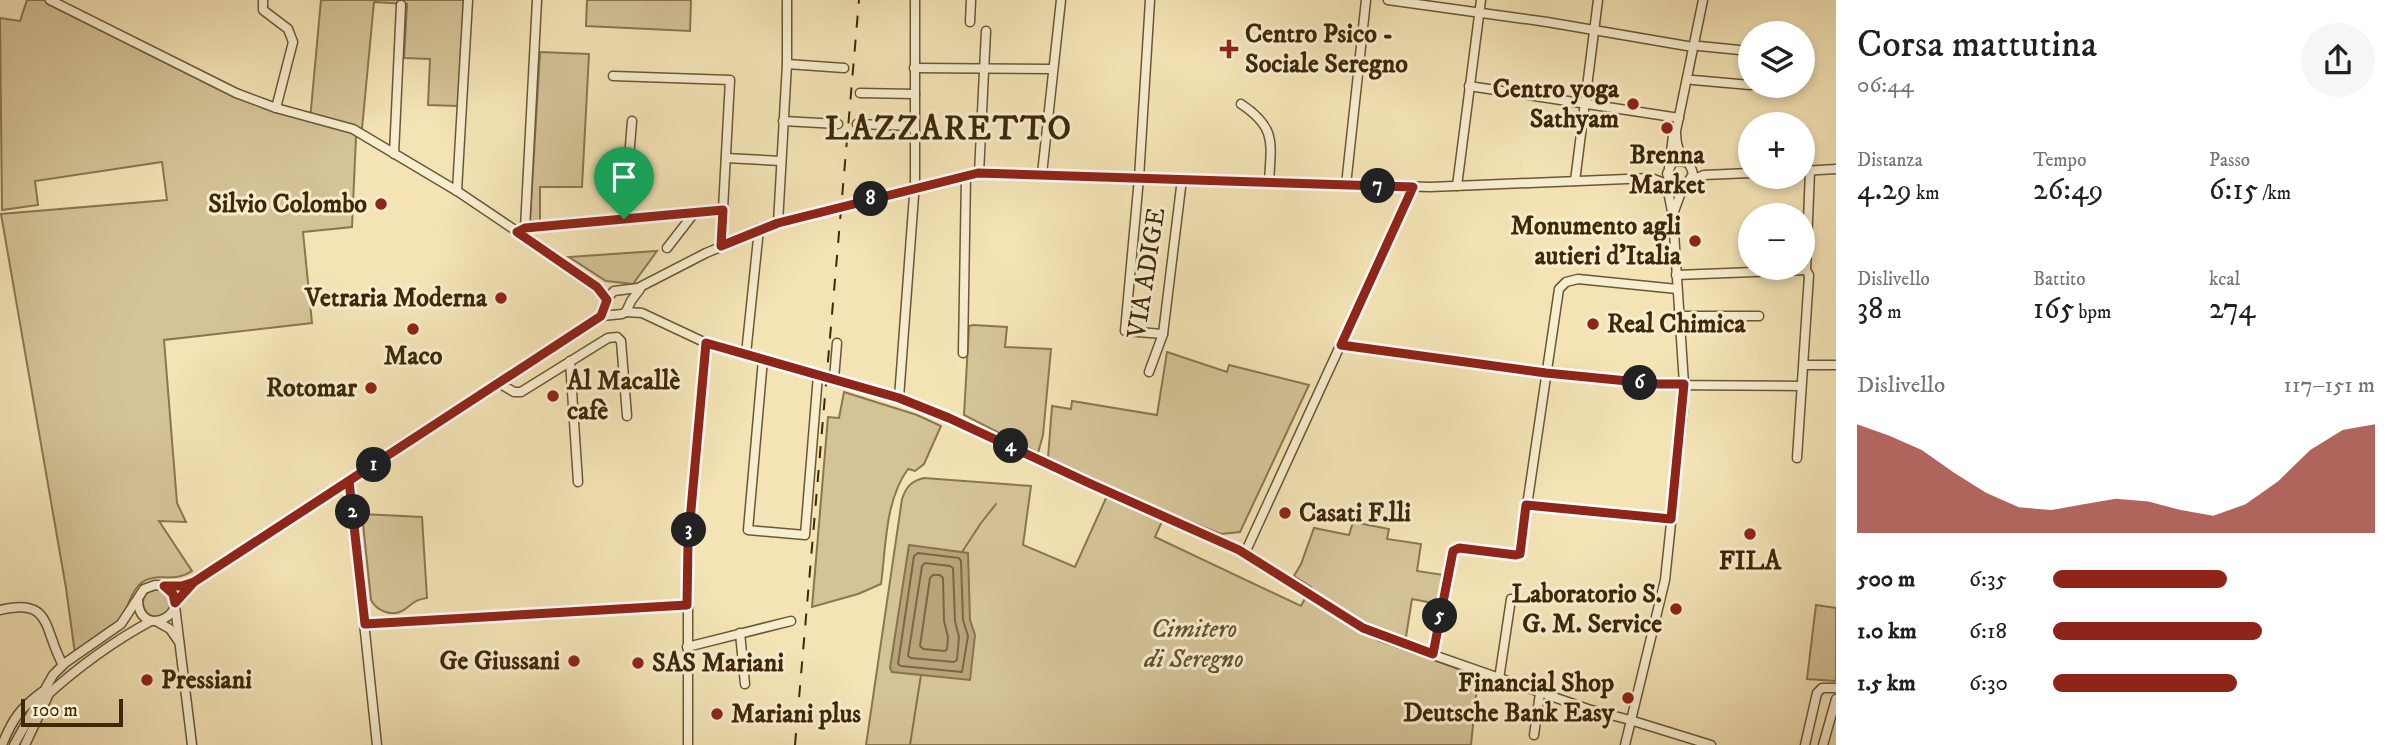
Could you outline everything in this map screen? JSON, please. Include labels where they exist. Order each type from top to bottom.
[{"type":"street","points":[[50,0],[236,93],[276,108],[353,129],[521,230],[597,287],[614,313]]},
{"type":"street","points":[[263,0],[263,10],[288,29],[293,42],[276,108]]},
{"type":"street","points":[[457,191],[468,0]]},
{"type":"street","points":[[521,230],[537,0]]},
{"type":"street","points":[[778,223],[787,64],[787,0]]},
{"type":"street","points":[[899,398],[914,189],[915,0]]},
{"type":"street","points":[[970,22],[971,0]]},
{"type":"street","points":[[1042,174],[1060,0]]},
{"type":"street","points":[[1150,0],[1139,178],[1125,331],[1163,334]]},
{"type":"street","points":[[1346,185],[1366,0]]},
{"type":"street","points":[[1388,0],[1594,29],[1696,47],[1738,50]]},
{"type":"street","points":[[1457,186],[1480,0]]},
{"type":"street","points":[[1576,181],[1598,0]]},
{"type":"street","points":[[1625,745],[1665,580],[1684,384],[1668,168],[1670,149],[1696,47],[1703,0]]},
{"type":"street","points":[[394,154],[401,5]]},
{"type":"street","points":[[978,173],[986,31]]},
{"type":"street","points":[[787,64],[844,68]]},
{"type":"street","points":[[914,68],[1052,69]]},
{"type":"street","points":[[613,76],[730,80],[721,246]]},
{"type":"street","points":[[1693,80],[1738,84]]},
{"type":"street","points":[[1469,86],[1679,118]]},
{"type":"street","points":[[860,93],[915,94]]},
{"type":"street","points":[[1241,104],[1258,115],[1269,134],[1269,182]]},
{"type":"street","points":[[624,219],[632,121]]},
{"type":"street","points":[[783,121],[838,124]]},
{"type":"street","points":[[857,124],[915,126]]},
{"type":"street","points":[[1672,217],[1680,195],[1693,174],[1678,150],[1676,131]]},
{"type":"street","points":[[726,158],[781,161]]},
{"type":"street","points":[[1651,178],[1676,161],[1688,164],[1704,175]]},
{"type":"street","points":[[1815,170],[1836,169]]},
{"type":"street","points":[[597,287],[625,292],[642,287],[759,229],[978,173],[1413,187],[1651,178],[1675,186],[1689,183],[1704,175],[1738,174]]},
{"type":"street","points":[[963,353],[966,176]]},
{"type":"street","name":"VIA ADIGE","points":[[1149,372],[1163,334],[1182,178]]},
{"type":"street","points":[[1245,553],[1413,187]]},
{"type":"street","points":[[521,230],[723,210]]},
{"type":"street","points":[[667,248],[695,212]]},
{"type":"street","points":[[747,354],[759,229]]},
{"type":"street","points":[[1676,275],[1738,273]]},
{"type":"street","points":[[1433,654],[1453,551],[1459,548],[1520,554],[1559,289],[1566,282],[1578,279],[1677,289]]},
{"type":"street","points":[[1797,458],[1809,280]]},
{"type":"street","points":[[626,312],[642,287]]},
{"type":"street","points":[[601,316],[614,291]]},
{"type":"street","points":[[625,292],[642,313],[706,343],[899,398],[949,418],[1245,553],[1363,628],[1540,693],[1711,745]]},
{"type":"street","points":[[25,745],[53,676],[63,665],[121,624],[144,589],[151,585],[182,586],[194,582],[601,316],[626,312],[642,313]]},
{"type":"street","points":[[1679,316],[1759,316]]},
{"type":"street","points":[[497,382],[514,392],[521,392],[570,360],[611,337],[617,337],[621,341],[627,416]]},
{"type":"street","points":[[688,745],[688,543],[706,343]]},
{"type":"street","points":[[834,379],[837,344]]},
{"type":"street","points":[[1341,345],[1546,373],[1658,384],[1801,386]]},
{"type":"street","points":[[763,359],[748,530],[805,535],[818,375]]},
{"type":"street","points":[[570,360],[578,482]]},
{"type":"street","points":[[1804,365],[1836,365]]},
{"type":"street","points":[[349,481],[377,745]]},
{"type":"street","points":[[1526,505],[1671,519]]},
{"type":"street","points":[[63,665],[81,662],[113,639],[154,621],[166,619],[194,582]]},
{"type":"street","points":[[164,586],[173,594],[175,605],[192,745]]},
{"type":"street","points":[[139,597],[138,604],[142,614],[170,629],[181,646]]},
{"type":"street","points":[[1499,679],[1511,599]]},
{"type":"street","points":[[365,624],[687,605]]},
{"type":"street","points":[[0,610],[18,606],[36,610],[44,617],[55,651],[63,665]]},
{"type":"street","points":[[687,647],[791,621]]},
{"type":"street","points":[[2,745],[11,722],[25,705],[134,631]]},
{"type":"street","points":[[740,633],[745,684]]},
{"type":"street","points":[[55,651],[75,656]]},
{"type":"street","points":[[1805,745],[1817,693],[1822,688],[1836,688]]},
{"type":"street","points":[[13,745],[47,692]]},
{"type":"street","points":[[1534,735],[1540,693]]},
{"type":"street","points":[[1824,745],[1836,699]]},
{"type":"green space","points":[[27,0],[44,0],[237,95],[310,120],[321,0],[464,0],[458,106],[428,105],[430,59],[404,58],[407,4],[374,2],[362,129],[356,137],[352,227],[303,232],[312,323],[164,340],[177,503],[186,522],[159,521],[192,571],[178,577],[153,578],[141,583],[117,621],[75,654],[1,214],[167,200],[162,162],[35,181],[38,205],[2,210],[0,18],[20,21]]},
{"type":"green space","points":[[587,0],[691,0],[690,31],[586,26]]},
{"type":"green space","points":[[540,52],[589,54],[582,187],[540,187],[540,221],[530,221]]},
{"type":"green space","points":[[657,251],[633,284],[606,281],[569,257]]},
{"type":"green space","points":[[969,326],[1007,327],[1005,347],[1051,349],[1043,435],[1038,453],[964,415]]},
{"type":"green space","name":"Cimitero di Seregno","points":[[1167,352],[1227,372],[1229,365],[1309,385],[1240,532],[1221,534],[1166,512],[1155,537],[1301,606],[1311,587],[1294,576],[1314,528],[1349,535],[1353,522],[1389,529],[1387,539],[1421,544],[1417,571],[1444,575],[1438,604],[1412,599],[1404,649],[1478,676],[1471,745],[866,745],[902,499],[907,488],[924,478],[1031,486],[1023,545],[1075,567],[1111,487],[1048,458],[1052,406],[1071,409],[1072,401],[1157,415]]},
{"type":"green space","points":[[844,392],[917,415],[941,426],[924,464],[915,471],[908,469],[900,481],[888,524],[881,584],[858,594],[812,607],[828,417],[839,418]]},
{"type":"green space","points":[[362,514],[422,517],[427,598],[418,600],[398,613],[384,611],[373,604]]},
{"type":"green space","points":[[157,589],[167,593],[171,603],[167,613],[157,617],[147,613],[143,603],[147,593]]},
{"type":"green space","points":[[1816,605],[1836,608],[1836,681],[1807,679]]},
{"type":"water","points":[[909,545],[968,553],[970,620],[975,635],[970,680],[892,672],[890,668]]},
{"type":"waterway","points":[[962,552],[996,504]]},
{"type":"waterway","points":[[910,745],[921,675]]},
{"type":"railway","points":[[795,745],[859,0]]},
{"type":"place","name":"Centro Psico - Sociale Seregno","points":[[1229,49]]},
{"type":"place","name":"Centro yoga Sathyam","points":[[1633,104]]},
{"type":"place","name":"Brenna Market","points":[[1667,128]]},
{"type":"place","name":"Silvio Colombo","points":[[381,204]]},
{"type":"place","name":"Monumento agli autieri d'Italia","points":[[1695,241]]},
{"type":"place","name":"Vetraria Moderna","points":[[501,298]]},
{"type":"place","name":"Real Chimica","points":[[1593,324]]},
{"type":"place","name":"Maco","points":[[413,329]]},
{"type":"place","name":"Rotomar","points":[[371,388]]},
{"type":"place","name":"Al Macallè cafè","points":[[553,396]]},
{"type":"place","name":"Casati F.lli","points":[[1285,513]]},
{"type":"place","name":"FILA","points":[[1750,534]]},
{"type":"place","name":"Laboratorio S. G. M. Service","points":[[1676,609]]},
{"type":"place","name":"Ge Giussani","points":[[574,661]]},
{"type":"place","name":"SAS Mariani","points":[[638,663]]},
{"type":"place","name":"Pressiani","points":[[147,680]]},
{"type":"place","name":"Financial Shop Deutsche Bank Easy","points":[[1628,698]]},
{"type":"place","name":"Mariani plus","points":[[717,714]]},
{"type":"district","name":"LAZZARETTO","points":[[949,129]]},
{"type":"route","points":[[624,219],[525,228],[517,232],[597,287],[607,300],[601,316],[497,382],[194,582],[175,603],[173,594],[164,586],[182,586],[194,582],[349,481],[365,624],[687,605],[688,543],[706,343],[899,398],[949,418],[1239,550],[1363,628],[1433,654],[1453,551],[1459,548],[1520,554],[1526,505],[1671,519],[1684,384],[1546,373],[1341,345],[1413,187],[978,173],[778,223],[721,246],[723,210],[624,219]]}]
